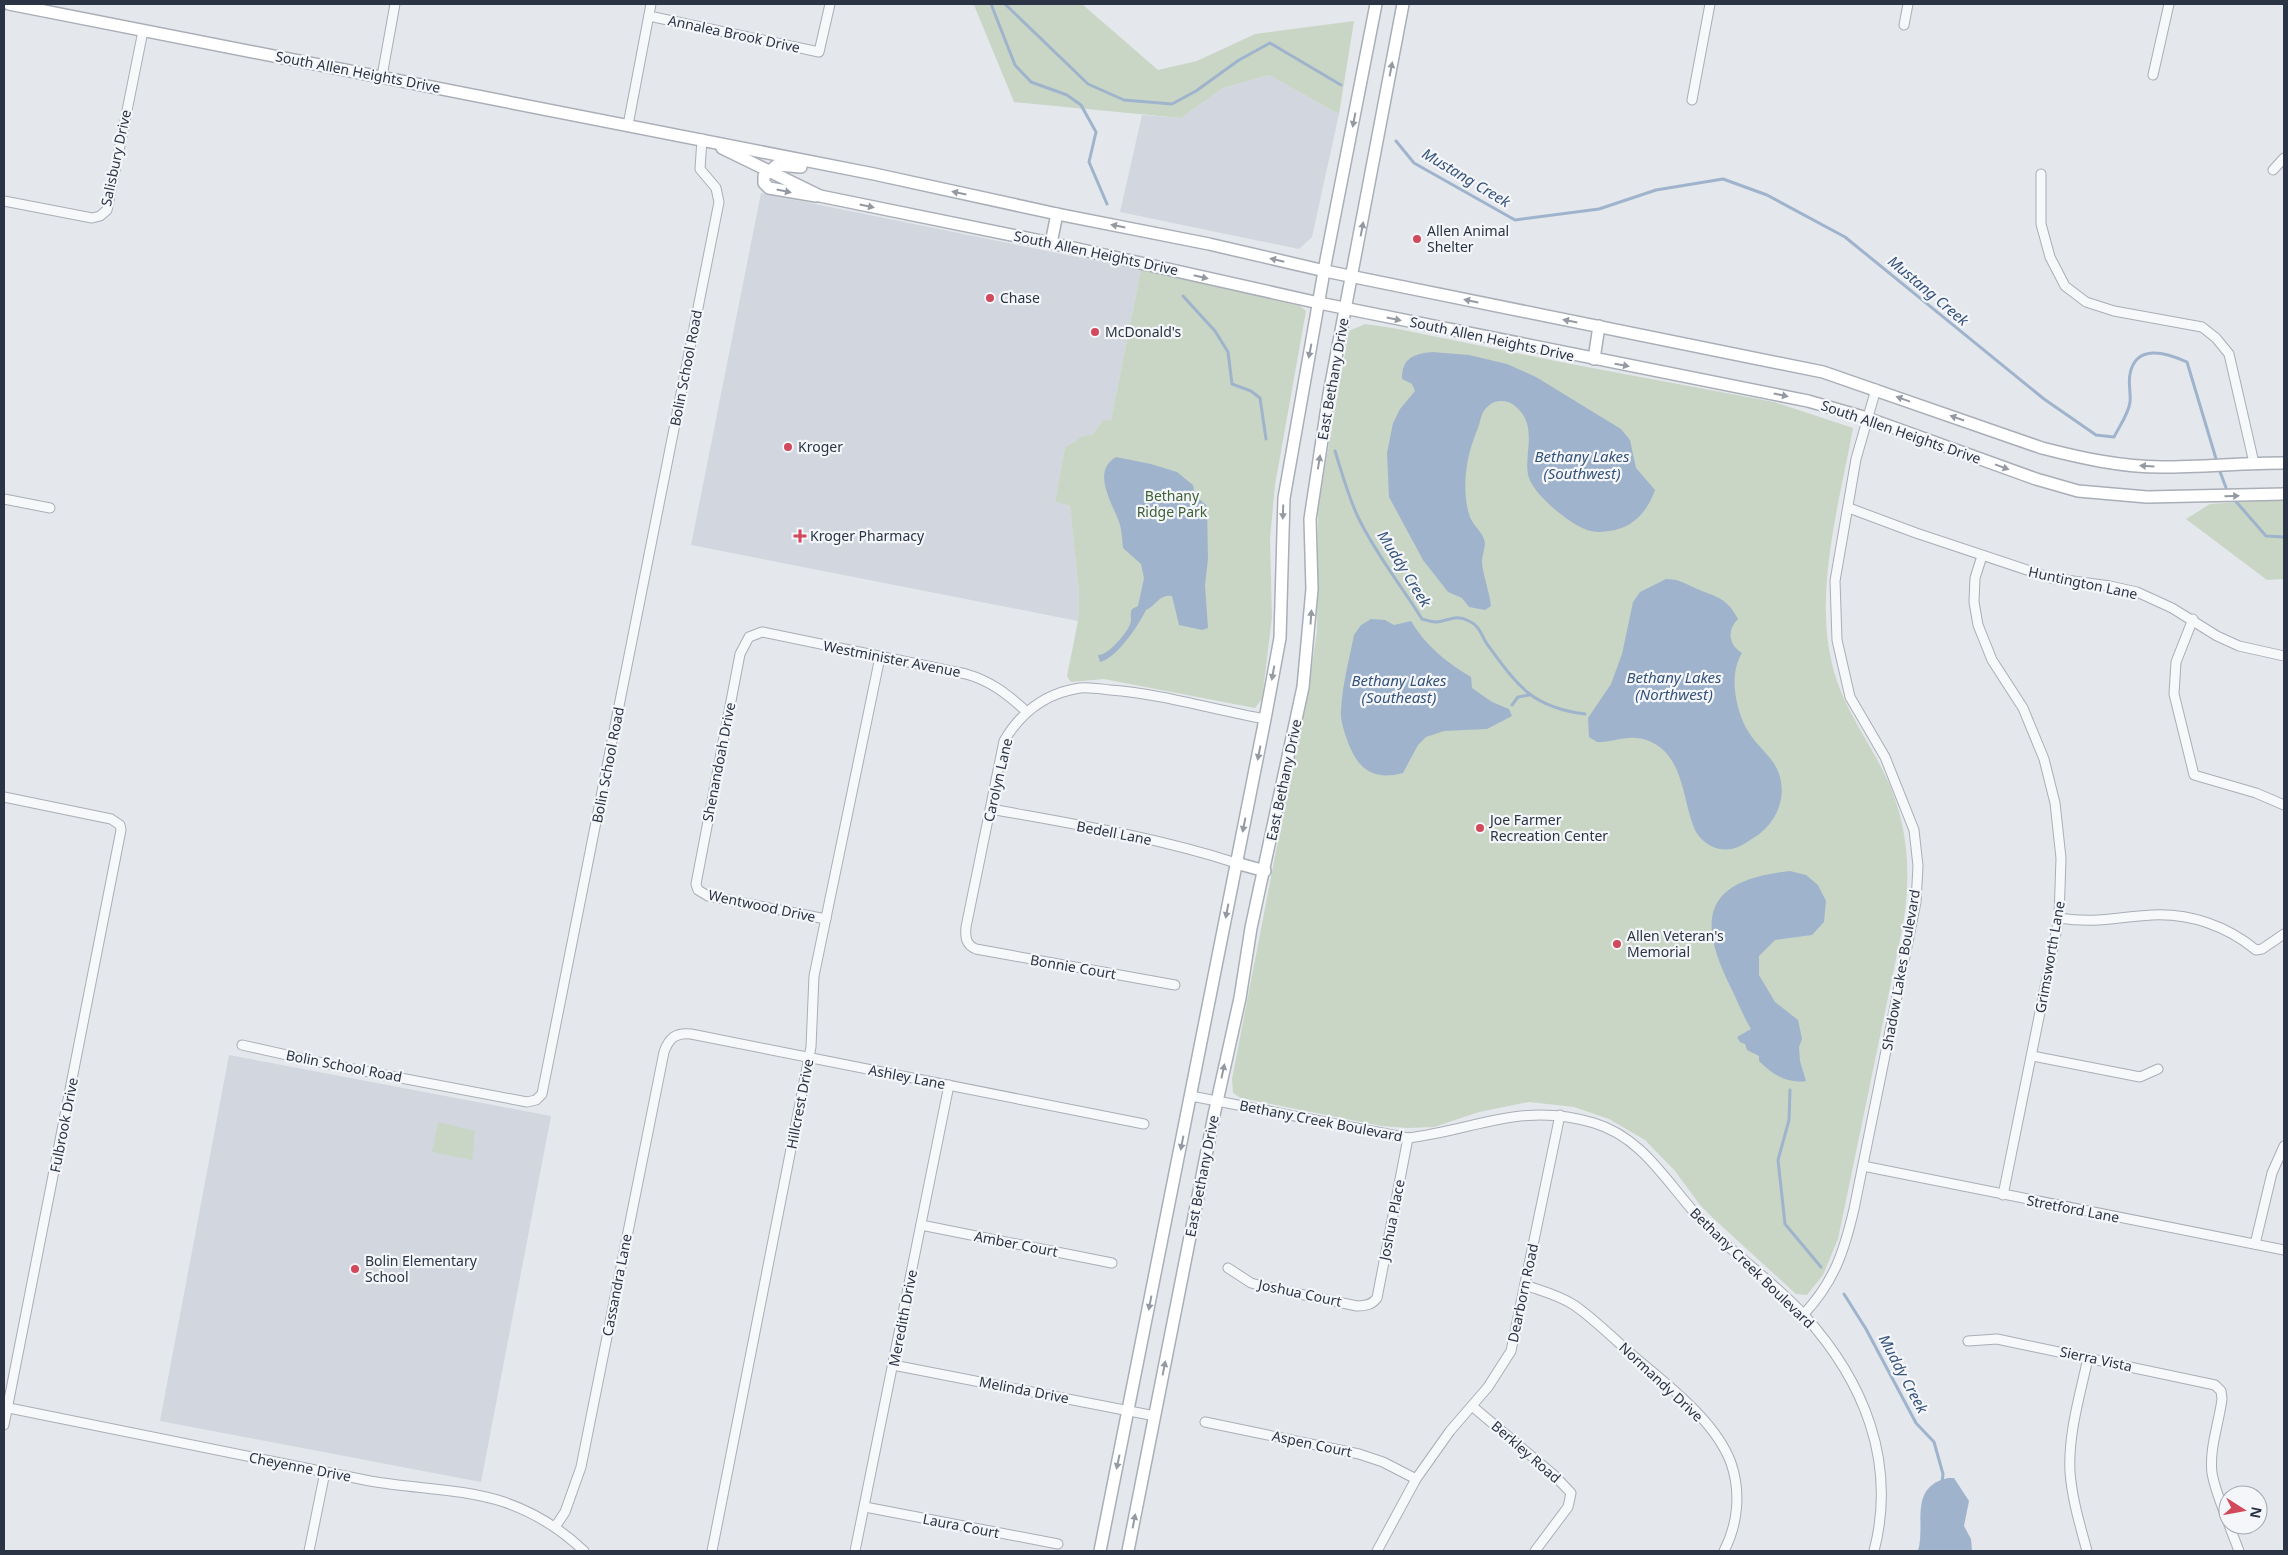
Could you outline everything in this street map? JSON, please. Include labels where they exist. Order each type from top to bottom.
[{"type":"main road","name":"South Allen Heights Drive","points":[[9,4],[705,140],[1209,244],[1353,277],[1823,372],[2042,448],[2072,456],[2114,464],[2161,467],[2284,463]]},
{"type":"main road","name":"East Bethany Drive","points":[[1100,1551],[1266,719],[1280,638],[1284,498],[1376,4]]},
{"type":"main road","name":"East Bethany Drive","points":[[1128,1551],[1217,1101],[1240,998],[1251,928],[1265,871],[1303,687],[1312,589],[1310,519],[1329,394],[1353,277],[1403,4]]},
{"type":"main road","name":"South Allen Heights Drive","points":[[705,140],[820,196],[1051,243],[1319,304],[1808,401],[1867,418],[2036,479],[2078,491],[2147,497],[2284,494]]},
{"type":"main road","points":[[768,170],[783,164],[841,173],[862,172]]},
{"type":"main road","points":[[1051,243],[1057,214]]},
{"type":"main road","points":[[1594,359],[1598,326]]},
{"type":"main road","points":[[1236,863],[1265,871]]},
{"type":"street","points":[[382,76],[395,4]]},
{"type":"street","points":[[628,125],[651,4]]},
{"type":"street","name":"Annalea Brook Drive","points":[[649,16],[819,52],[830,4]]},
{"type":"street","points":[[1692,100],[1710,4]]},
{"type":"street","points":[[1904,25],[1908,4]]},
{"type":"street","points":[[2153,75],[2169,4]]},
{"type":"street","name":"Salisbury Drive","points":[[4,201],[92,218],[100,216],[107,210],[142,31]]},
{"type":"street","name":"Bolin School Road","points":[[242,1045],[327,1064],[527,1102],[536,1100],[542,1094],[719,202],[716,188],[700,169],[705,140]]},
{"type":"street","points":[[2273,170],[2284,158]]},
{"type":"street","points":[[2041,174],[2042,224],[2050,257],[2065,286],[2086,302],[2114,311],[2202,327],[2216,338],[2229,354],[2249,464]]},
{"type":"street","name":"Shadow Lakes Boulevard","points":[[1803,1314],[1825,1290],[1835,1274],[1851,1221],[1912,925],[1918,866],[1914,830],[1885,758],[1850,697],[1837,640],[1835,581],[1849,508],[1856,458],[1876,389]]},
{"type":"street","points":[[4,499],[50,508]]},
{"type":"street","name":"Huntington Lane","points":[[1849,508],[1982,556],[2051,578],[2110,586],[2137,592],[2193,619],[2218,636],[2239,646],[2284,656]]},
{"type":"street","name":"Grimsworth Lane","points":[[1982,556],[1975,578],[1974,594],[1978,626],[1992,660],[2023,708],[2044,759],[2055,803],[2061,858],[2059,918],[2002,1195]]},
{"type":"street","points":[[2193,619],[2176,662],[2174,694],[2194,775],[2256,793],[2284,805]]},
{"type":"street","name":"Westminister Avenue","points":[[749,636],[762,632],[976,676],[1005,691],[1026,711]]},
{"type":"street","name":"Shenandoah Drive","points":[[698,890],[696,884],[697,874],[740,654],[749,636]]},
{"type":"street","name":"Hillcrest Drive","points":[[712,1551],[809,1057],[814,1013],[814,976],[880,657]]},
{"type":"street","name":"Carolyn Lane","points":[[972,947],[965,938],[966,927],[1004,741],[1014,724],[1026,711],[1039,702],[1080,688],[1146,694],[1266,719]]},
{"type":"street","name":"Fulbrook Drive","points":[[4,797],[111,819],[120,825],[121,836],[6,1407],[4,1425]]},
{"type":"street","name":"Bedell Lane","points":[[991,810],[1195,849],[1236,863]]},
{"type":"street","name":"Wentwood Drive","points":[[698,890],[708,896],[826,919]]},
{"type":"street","points":[[2059,918],[2098,922],[2165,915],[2198,920],[2227,930],[2256,950],[2262,949],[2284,934]]},
{"type":"street","name":"Bonnie Court","points":[[972,947],[1174,985]]},
{"type":"street","name":"Ashley Lane","points":[[670,1039],[677,1034],[690,1034],[1144,1124]]},
{"type":"street","name":"Cassandra Lane","points":[[555,1527],[565,1512],[581,1467],[664,1052],[670,1039]]},
{"type":"street","points":[[2032,1056],[2140,1077],[2158,1069]]},
{"type":"street","name":"Meredith Drive","points":[[855,1551],[949,1085]]},
{"type":"street","name":"Bethany Creek Boulevard","points":[[1191,1096],[1408,1138],[1430,1135],[1499,1117],[1535,1113],[1560,1115],[1607,1128],[1645,1154],[1661,1169],[1705,1225],[1803,1314],[1826,1342],[1858,1391],[1874,1434],[1878,1452],[1881,1500],[1878,1536],[1874,1551]]},
{"type":"street","name":"Dearborn Road","points":[[1377,1551],[1416,1479],[1450,1431],[1498,1374],[1511,1351],[1560,1115]]},
{"type":"street","name":"Joshua Place","points":[[1374,1302],[1377,1298],[1408,1138]]},
{"type":"street","points":[[2255,1244],[2270,1179],[2284,1146]]},
{"type":"street","name":"Stretford Lane","points":[[1863,1166],[2284,1250]]},
{"type":"street","name":"Amber Court","points":[[921,1225],[1112,1263]]},
{"type":"street","name":"Joshua Court","points":[[1228,1268],[1251,1283],[1266,1287],[1358,1306],[1367,1306],[1374,1302]]},
{"type":"street","name":"Normandy Drive","points":[[1526,1285],[1562,1298],[1586,1314],[1676,1393],[1699,1415],[1718,1439],[1731,1462],[1736,1480],[1738,1501],[1730,1540],[1724,1551]]},
{"type":"street","name":"Sierra Vista","points":[[1968,1341],[1997,1339],[2210,1383],[2221,1391],[2222,1399],[2212,1465],[2218,1498]]},
{"type":"street","points":[[2087,1551],[2074,1502],[2070,1471],[2074,1423],[2088,1358]]},
{"type":"street","name":"Melinda Drive","points":[[893,1365],[1155,1416]]},
{"type":"street","name":"Berkley Road","points":[[1472,1406],[1555,1476],[1571,1493],[1568,1507],[1535,1551]]},
{"type":"street","name":"Cheyenne Drive","points":[[6,1407],[408,1488],[454,1491],[479,1495],[505,1502],[555,1527],[584,1551]]},
{"type":"street","name":"Aspen Court","points":[[1205,1422],[1359,1454],[1382,1462],[1416,1479]]},
{"type":"street","points":[[310,1551],[325,1472]]},
{"type":"street","name":"Laura Court","points":[[865,1507],[1058,1544]]},
{"type":"street","points":[[2234,1535],[2240,1551]]},
{"type":"shaded area","points":[[1269,75],[1339,114],[1312,237],[1299,249],[1120,212],[1142,115],[1181,118],[1223,88]]},
{"type":"shaded area","points":[[761,193],[1141,270],[1111,420],[1103,420],[1093,434],[1083,436],[1065,447],[1055,502],[1070,506],[1079,593],[1078,621],[691,545]]},
{"type":"shaded area","name":"Bolin Elementary School","points":[[229,1055],[551,1116],[481,1482],[160,1421]]},
{"type":"green space","points":[[971,4],[1082,4],[1158,70],[1197,61],[1255,34],[1354,21],[1339,114],[1269,75],[1223,88],[1181,118],[1014,102],[974,5]]},
{"type":"green space","name":"Bethany Ridge Park","points":[[1141,270],[1300,306],[1306,311],[1275,485],[1270,539],[1272,617],[1262,699],[1255,708],[1104,679],[1071,682],[1067,676],[1078,621],[1079,593],[1070,506],[1055,502],[1065,447],[1083,436],[1093,434],[1103,420],[1111,420]]},
{"type":"green space","points":[[1365,324],[1774,402],[1853,428],[1831,544],[1826,603],[1827,631],[1835,675],[1854,719],[1878,760],[1899,812],[1906,851],[1907,890],[1902,930],[1838,1239],[1823,1275],[1807,1295],[1796,1294],[1714,1219],[1700,1205],[1675,1171],[1645,1140],[1609,1119],[1574,1107],[1529,1102],[1479,1112],[1434,1127],[1408,1128],[1381,1126],[1241,1098],[1233,1093],[1232,1079],[1317,631],[1318,506],[1349,331]]},
{"type":"green space","points":[[2284,499],[2284,579],[2267,580],[2186,519],[2210,504]]},
{"type":"green space","points":[[438,1122],[475,1131],[472,1160],[432,1152]]},
{"type":"water","name":"Bethany Lakes (Southwest)","points":[[1432,352],[1469,355],[1507,364],[1536,377],[1621,429],[1630,440],[1636,468],[1655,490],[1643,512],[1624,527],[1601,532],[1587,530],[1563,516],[1538,493],[1529,478],[1527,461],[1529,432],[1522,414],[1510,403],[1503,401],[1494,402],[1484,410],[1467,463],[1465,485],[1470,517],[1483,536],[1485,543],[1482,566],[1491,606],[1485,610],[1469,607],[1462,598],[1448,592],[1423,560],[1389,497],[1387,453],[1393,423],[1400,409],[1415,391],[1412,384],[1402,379],[1404,366],[1414,356]]},
{"type":"water","points":[[1116,457],[1151,464],[1177,472],[1193,485],[1195,495],[1207,506],[1208,559],[1205,585],[1208,628],[1202,630],[1179,625],[1172,596],[1164,597],[1146,610],[1133,632],[1120,648],[1106,660],[1100,662],[1098,655],[1113,647],[1130,625],[1131,611],[1138,606],[1144,578],[1141,564],[1123,548],[1120,525],[1106,489],[1105,471],[1108,463]]},
{"type":"water","name":"Bethany Lakes (Northwest)","points":[[1666,579],[1681,582],[1720,598],[1734,611],[1738,619],[1732,628],[1731,637],[1734,645],[1742,653],[1738,661],[1735,680],[1738,709],[1748,731],[1773,762],[1781,782],[1780,802],[1772,820],[1758,835],[1734,848],[1719,849],[1713,847],[1695,831],[1680,777],[1669,756],[1660,747],[1649,741],[1636,738],[1597,742],[1589,737],[1588,718],[1611,684],[1622,654],[1633,602],[1640,592]]},
{"type":"water","name":"Bethany Lakes (Southeast)","points":[[1371,619],[1385,620],[1394,625],[1411,621],[1437,653],[1471,677],[1472,688],[1492,702],[1509,709],[1512,716],[1487,729],[1444,731],[1426,737],[1418,745],[1403,773],[1382,775],[1366,769],[1354,756],[1343,728],[1341,714],[1344,683],[1354,635],[1361,625]]},
{"type":"water","points":[[1790,871],[1806,875],[1818,885],[1826,901],[1824,922],[1812,935],[1775,940],[1759,956],[1759,975],[1775,1002],[1798,1020],[1802,1039],[1799,1047],[1800,1061],[1806,1081],[1799,1082],[1780,1077],[1769,1070],[1759,1061],[1759,1056],[1747,1050],[1745,1044],[1740,1042],[1737,1037],[1751,1029],[1720,963],[1713,941],[1712,922],[1716,906],[1725,893],[1740,883],[1762,876]]},
{"type":"water","points":[[1948,1478],[1954,1478],[1969,1501],[1964,1526],[1971,1539],[1972,1551],[1918,1551],[1923,1498],[1928,1489]]},
{"type":"waterway","name":"Muddy Creek","points":[[991,4],[1015,65],[1031,82],[1067,95],[1081,105],[1096,132],[1089,162],[1107,204]]},
{"type":"waterway","name":"Mustang Creek","points":[[1005,4],[1088,84],[1124,100],[1172,104],[1196,91],[1239,60],[1270,43],[1341,85]]},
{"type":"waterway","name":"Mustang Creek","points":[[1396,141],[1414,163],[1515,220],[1599,209],[1656,190],[1723,179],[1767,195],[1845,237],[2044,399],[2096,435],[2114,437],[2128,411],[2130,402],[2130,374],[2133,364],[2139,358],[2145,354],[2153,353],[2187,362],[2217,462]]},
{"type":"waterway","name":"Muddy Creek","points":[[1183,296],[1215,331],[1228,352],[1232,384],[1251,391],[1260,398],[1266,439]]},
{"type":"waterway","name":"Muddy Creek","points":[[1335,451],[1358,517],[1380,556],[1422,619],[1437,622],[1461,618],[1473,623],[1508,672],[1527,692],[1551,706],[1585,714]]},
{"type":"waterway","name":"Mustang Creek","points":[[2219,469],[2228,493]]},
{"type":"waterway","name":"Mustang Creek","points":[[2232,497],[2266,536],[2284,537]]},
{"type":"waterway","name":"Muddy Creek","points":[[1512,705],[1518,697],[1529,695]]},
{"type":"waterway","name":"Muddy Creek","points":[[1790,1090],[1789,1120],[1778,1160],[1785,1224],[1821,1267]]},
{"type":"waterway","name":"Muddy Creek","points":[[1844,1294],[1866,1329],[1916,1423],[1934,1442],[1943,1474],[1942,1483]]},
{"type":"place","name":"Allen Animal Shelter","points":[[1417,239]]},
{"type":"place","name":"Chase","points":[[990,298]]},
{"type":"place","name":"McDonald's","points":[[1095,332]]},
{"type":"place","name":"Kroger","points":[[788,447]]},
{"type":"place","name":"Kroger Pharmacy","points":[[800,536]]},
{"type":"place","name":"Joe Farmer Recreation Center","points":[[1480,828]]},
{"type":"place","name":"Allen Veteran's Memorial","points":[[1617,944]]},
{"type":"place","name":"Bolin Elementary School","points":[[355,1269]]}]
